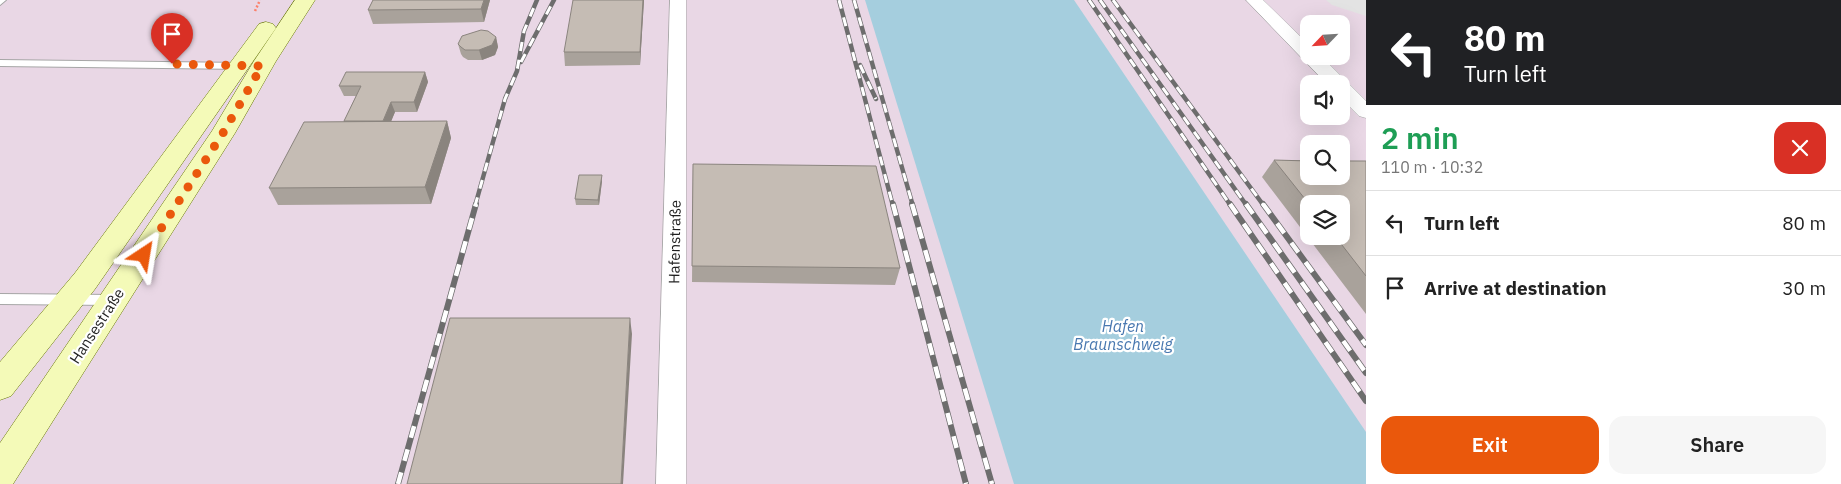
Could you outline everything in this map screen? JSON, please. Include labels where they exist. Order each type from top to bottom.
[{"type":"main road","name":"Hansestraße","points":[[0,473],[223,133],[250,66],[285,0]]},
{"type":"main road","name":"Hansestraße","points":[[0,386],[70,299],[250,66],[305,0]]},
{"type":"street","name":"Hafenstraße","points":[[671,484],[678,0]]},
{"type":"street","points":[[1254,0],[1300,46]]},
{"type":"street","points":[[1319,65],[1329,75]]},
{"type":"street","points":[[1350,97],[1366,112]]},
{"type":"lane","points":[[0,64],[250,66]]},
{"type":"lane","points":[[0,300],[114,300]]},
{"type":"shaded area","points":[[0,0],[1366,0],[1366,484],[0,484]]},
{"type":"shaded area","points":[[1326,0],[1366,0],[1366,16],[1332,5]]},
{"type":"water","name":"Hafen Braunschweig","points":[[865,0],[1074,0],[1366,432],[1366,484],[1014,484]]},
{"type":"building","points":[[373,0],[484,0],[481,9],[368,10]]},
{"type":"building","points":[[573,0],[643,0],[640,52],[564,52]]},
{"type":"building","points":[[481,30],[488,31],[496,37],[492,45],[479,50],[465,50],[458,44],[462,36]]},
{"type":"building","points":[[346,72],[425,72],[414,102],[391,102],[383,121],[344,121],[361,86],[339,86]]},
{"type":"building","points":[[447,121],[425,187],[269,188],[304,122]]},
{"type":"building","points":[[1274,160],[1300,161],[1300,185],[1350,185],[1350,161],[1366,161],[1366,276],[1342,245],[1350,245],[1350,195],[1302,195]]},
{"type":"building","points":[[693,164],[876,166],[900,268],[692,266]]},
{"type":"building","points":[[579,175],[602,175],[598,200],[575,199]]},
{"type":"building","points":[[450,318],[630,318],[621,484],[407,484]]},
{"type":"railway","points":[[475,206],[505,99],[517,71],[524,31],[537,0]]},
{"type":"railway","points":[[521,62],[554,0]]},
{"type":"railway","points":[[839,0],[893,206]]},
{"type":"railway","points":[[854,0],[913,206]]},
{"type":"railway","points":[[1089,0],[1231,206]]},
{"type":"railway","points":[[1100,0],[1247,206]]},
{"type":"railway","points":[[1113,0],[1264,206]]},
{"type":"railway","points":[[860,65],[876,99]]},
{"type":"railway","points":[[398,484],[476,204]]},
{"type":"railway","points":[[893,204],[966,484]]},
{"type":"railway","points":[[912,204],[992,484]]},
{"type":"railway","points":[[1230,204],[1366,401]]},
{"type":"railway","points":[[1246,204],[1366,373]]},
{"type":"railway","points":[[1263,204],[1366,345]]},
{"type":"route","points":[[144,255],[223,133],[262,66],[172,64]]}]
